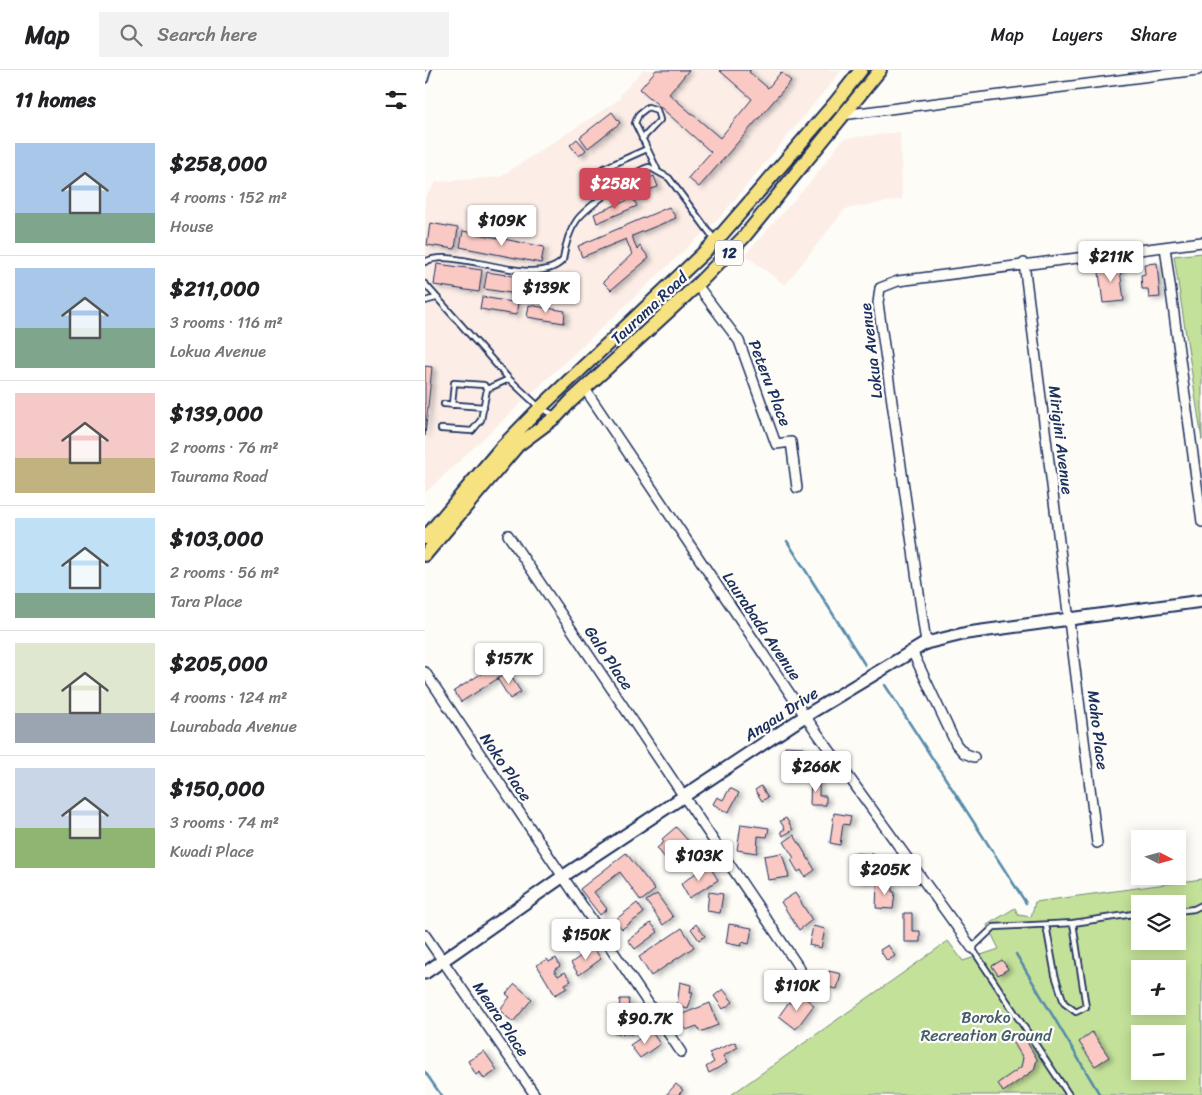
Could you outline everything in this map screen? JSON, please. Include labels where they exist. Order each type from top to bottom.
[{"type":"main road","name":"Taurama Road","points":[[425,538],[501,448],[540,408],[716,241],[861,70]]},
{"type":"main road","name":"Taurama Road","points":[[425,555],[518,445],[557,416],[697,286],[744,238],[880,70]]},
{"type":"street","points":[[842,115],[1198,70]]},
{"type":"street","name":"Lokua Avenue","points":[[926,644],[878,303],[880,288],[898,280],[1202,242]]},
{"type":"street","points":[[1165,247],[1202,522]]},
{"type":"street","name":"Mirigini Avenue","points":[[1024,264],[1069,620]]},
{"type":"street","name":"Peteru Place","points":[[697,286],[739,341],[777,444],[791,442],[797,488]]},
{"type":"street","name":"Laurabada Avenue","points":[[585,389],[805,716],[972,948]]},
{"type":"street","name":"Galo Place","points":[[508,535],[800,970]]},
{"type":"street","name":"Angau Drive","points":[[425,973],[562,878],[805,716],[926,644],[967,633],[1202,601]]},
{"type":"street","name":"Maho Place","points":[[1069,620],[1097,843]]},
{"type":"street","points":[[912,651],[956,744],[964,753],[974,756]]},
{"type":"street","name":"Noko Place","points":[[425,672],[681,1052]]},
{"type":"street","name":"Meara Place","points":[[425,935],[535,1095]]},
{"type":"lane","points":[[425,80],[428,70]]},
{"type":"lane","points":[[642,139],[660,120],[657,110],[648,107],[639,114],[635,123],[642,139],[658,170]]},
{"type":"lane","points":[[600,170],[647,149]]},
{"type":"lane","points":[[425,262],[447,259],[532,271],[549,270],[563,260],[566,243],[578,218],[636,172],[649,167],[658,170],[669,178],[716,241]]},
{"type":"lane","points":[[425,284],[509,379],[540,408],[557,416]]},
{"type":"lane","points":[[425,301],[436,298]]},
{"type":"lane","points":[[487,389],[509,379]]},
{"type":"lane","points":[[452,404],[454,383],[484,385],[487,389]]},
{"type":"lane","points":[[441,429],[472,431],[481,420],[487,389]]},
{"type":"lane","points":[[444,404],[484,407]]},
{"type":"lane","points":[[1186,910],[1202,905]]},
{"type":"lane","points":[[1069,1095],[972,948],[994,927],[1073,923],[1131,914]]},
{"type":"lane","points":[[1046,925],[1058,984],[1064,1003],[1076,1012],[1086,1007],[1082,966],[1073,923]]},
{"type":"shaded area","points":[[643,70],[842,70],[721,216],[425,493],[425,198],[436,182],[500,177],[620,99],[620,95]]},
{"type":"shaded area","points":[[900,132],[902,199],[845,209],[785,285],[745,255],[814,178],[843,139]]},
{"type":"green space","points":[[1202,253],[1202,440],[1174,256]]},
{"type":"green space","name":"Boroko Recreation Ground","points":[[1202,879],[1202,1095],[731,1095],[948,941],[963,961],[999,949],[987,925],[1015,908],[1018,915],[1031,917],[1035,902],[1158,885],[1186,885],[1186,881]]},
{"type":"building","points":[[656,70],[689,70],[669,94],[720,138],[752,99],[719,70],[751,70],[749,72],[768,88],[781,72],[791,81],[699,187],[688,178],[711,152],[640,89]]},
{"type":"building","points":[[612,112],[620,123],[588,148],[580,137]]},
{"type":"building","points":[[577,139],[586,150],[579,156],[570,145]]},
{"type":"building","points":[[654,176],[658,187],[641,192],[638,182]]},
{"type":"building","points":[[633,198],[637,206],[597,223],[594,214]]},
{"type":"building","points":[[669,207],[676,218],[632,236],[637,250],[640,246],[649,258],[611,290],[603,282],[632,254],[626,239],[582,257],[578,246]]},
{"type":"building","points":[[430,223],[458,228],[455,249],[427,245]]},
{"type":"building","points":[[463,231],[544,247],[541,263],[460,247]]},
{"type":"building","points":[[1119,262],[1124,301],[1103,303],[1098,265]]},
{"type":"building","points":[[1157,263],[1160,297],[1149,298],[1148,289],[1142,289],[1141,275],[1145,274],[1144,264]]},
{"type":"building","points":[[437,264],[482,270],[479,292],[434,285]]},
{"type":"building","points":[[487,272],[539,280],[537,297],[484,289]]},
{"type":"building","points":[[482,297],[518,303],[516,315],[480,309]]},
{"type":"building","points":[[529,305],[565,311],[564,323],[527,317]]},
{"type":"building","points":[[425,366],[432,367],[425,436]]},
{"type":"building","points":[[501,661],[508,672],[461,702],[454,691]]},
{"type":"building","points":[[508,672],[521,692],[510,699],[497,678]]},
{"type":"building","points":[[785,746],[803,747],[802,763],[798,762],[797,774],[785,773]]},
{"type":"building","points":[[811,775],[819,776],[819,796],[826,796],[826,805],[810,805]]},
{"type":"building","points":[[761,786],[768,797],[762,801],[755,790]]},
{"type":"building","points":[[730,788],[739,793],[728,813],[713,804],[717,797],[723,800]]},
{"type":"building","points":[[834,813],[851,816],[849,825],[843,824],[840,845],[830,843]]},
{"type":"building","points":[[786,818],[793,830],[783,836],[781,831],[785,829],[780,821]]},
{"type":"building","points":[[741,824],[769,828],[767,837],[758,836],[757,853],[737,850]]},
{"type":"building","points":[[676,827],[690,843],[681,851],[678,848],[666,859],[657,848],[664,842],[662,839]]},
{"type":"building","points":[[794,835],[815,870],[805,877],[801,870],[798,872],[791,860],[794,858],[784,842]]},
{"type":"building","points":[[626,853],[655,890],[641,901],[620,872],[594,892],[607,909],[600,915],[580,889]]},
{"type":"building","points":[[782,853],[789,877],[768,880],[764,856]]},
{"type":"building","points":[[852,853],[874,854],[873,882],[858,881],[858,863],[851,863]]},
{"type":"building","points":[[710,867],[718,880],[689,898],[681,884],[697,872],[699,873]]},
{"type":"building","points":[[877,883],[893,884],[892,892],[895,892],[893,909],[876,908]]},
{"type":"building","points":[[709,892],[723,894],[720,913],[707,911]]},
{"type":"building","points":[[795,893],[812,920],[799,930],[781,902]]},
{"type":"building","points":[[657,894],[673,917],[663,925],[646,901]]},
{"type":"building","points":[[637,903],[644,913],[622,929],[615,920]]},
{"type":"building","points":[[904,913],[912,913],[912,931],[920,931],[920,942],[904,942]]},
{"type":"building","points":[[651,923],[658,932],[635,949],[628,940]]},
{"type":"building","points":[[696,924],[705,936],[699,940],[691,929]]},
{"type":"building","points":[[729,924],[752,928],[749,944],[742,942],[741,946],[726,943]]},
{"type":"building","points":[[813,926],[825,929],[821,948],[809,945]]},
{"type":"building","points":[[682,928],[694,947],[651,976],[639,957]]},
{"type":"building","points":[[888,945],[895,956],[887,961],[880,950]]},
{"type":"building","points":[[593,947],[601,959],[579,975],[571,963]]},
{"type":"building","points":[[556,958],[560,966],[554,970],[558,976],[565,972],[571,981],[565,984],[567,988],[555,995],[537,965],[547,959],[549,962]]},
{"type":"building","points":[[1002,960],[1008,969],[998,975],[992,966]]},
{"type":"building","points":[[829,971],[841,974],[837,989],[826,987]]},
{"type":"building","points":[[680,982],[691,985],[690,992],[693,992],[688,1009],[677,1006]]},
{"type":"building","points":[[515,984],[532,999],[513,1022],[499,1010],[510,997],[506,994]]},
{"type":"building","points":[[723,989],[733,1002],[723,1009],[714,996]]},
{"type":"building","points":[[802,996],[814,1005],[796,1029],[779,1016],[789,1002],[792,1004]]},
{"type":"building","points":[[620,999],[629,999],[627,1019],[633,1020],[632,1034],[614,1033],[615,1022],[618,1023]]},
{"type":"building","points":[[710,1003],[718,1025],[700,1032],[697,1026],[686,1030],[680,1015]]},
{"type":"building","points":[[651,1031],[660,1044],[640,1058],[630,1045]]},
{"type":"building","points":[[1092,1032],[1109,1057],[1095,1066],[1079,1042]]},
{"type":"building","points":[[1022,1034],[1037,1059],[1034,1070],[1003,1092],[998,1083],[1021,1067],[1023,1058],[1012,1040]]},
{"type":"building","points":[[735,1042],[738,1047],[723,1056],[727,1063],[709,1073],[706,1067],[714,1062],[709,1053]]},
{"type":"building","points":[[484,1051],[497,1070],[484,1079],[480,1072],[476,1075],[468,1061]]},
{"type":"building","points":[[676,1084],[683,1090],[678,1095],[666,1095]]},
{"type":"waterway","points":[[787,541],[865,665]]},
{"type":"waterway","points":[[885,685],[1026,903]]},
{"type":"waterway","points":[[1016,954],[1100,1095]]},
{"type":"waterway","points":[[425,1072],[441,1095]]}]
